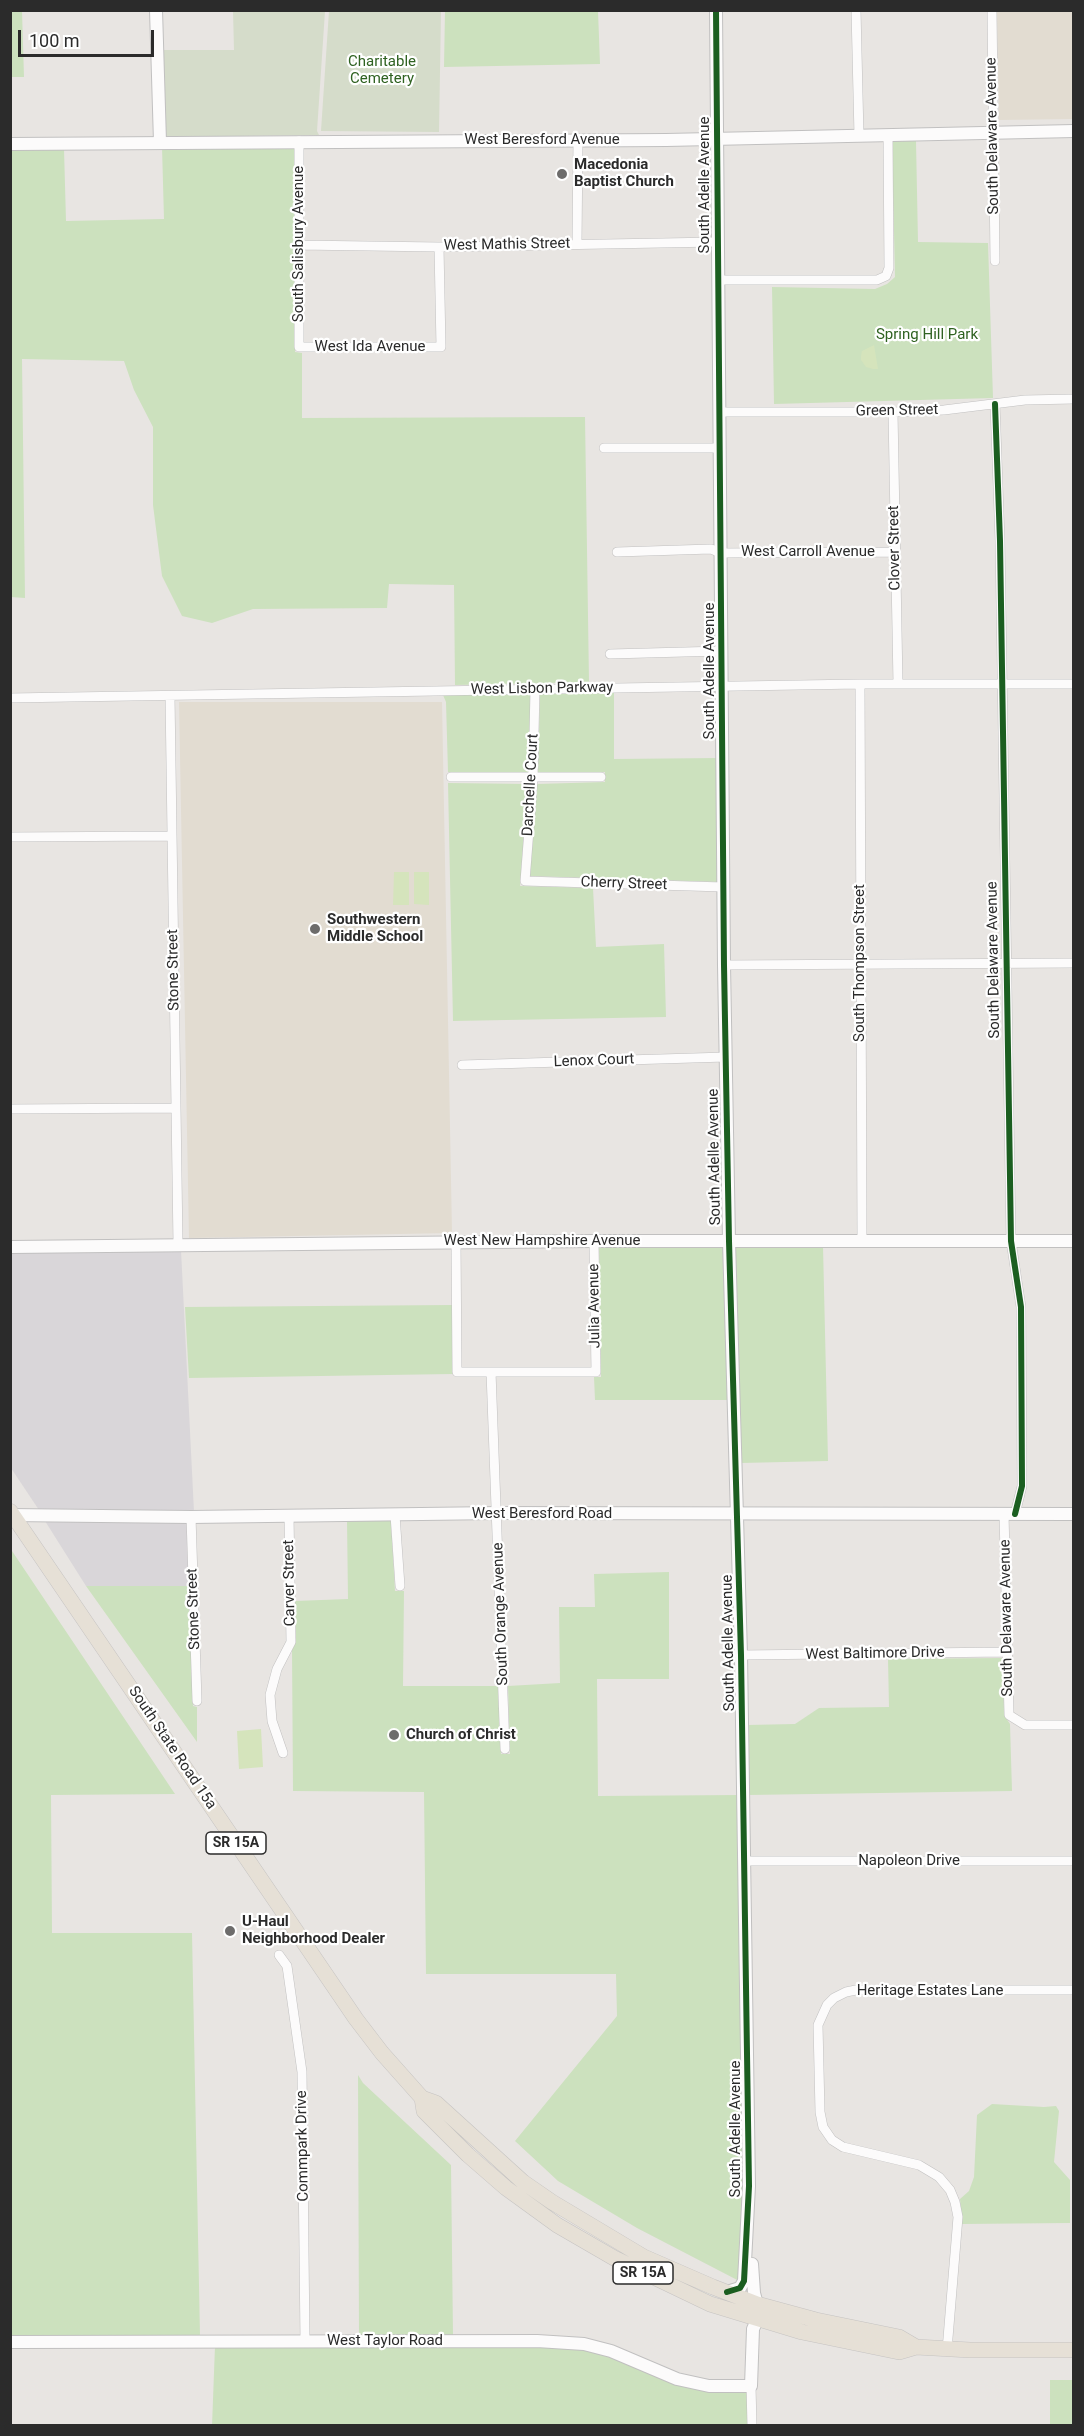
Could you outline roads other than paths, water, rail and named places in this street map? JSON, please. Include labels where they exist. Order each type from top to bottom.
[{"type":"highway","name":"South State Road 15a","points":[[11,1514],[356,2019],[382,2054],[422,2098],[436,2103],[486,2150],[538,2192],[644,2257],[757,2304],[816,2320],[898,2337],[916,2347]]},
{"type":"highway","name":"South State Road 15a","points":[[422,2098],[424,2111],[506,2188],[557,2224],[614,2258],[710,2304],[756,2320],[802,2332],[899,2352],[916,2347],[947,2350],[1074,2350]]},
{"type":"highway","points":[[441,2129],[452,2127],[520,2186],[538,2192]]},
{"type":"highway","points":[[614,2258],[627,2259],[730,2303],[736,2302],[734,2295]]},
{"type":"street","points":[[156,10],[160,142]]},
{"type":"street","name":"South Adelle Avenue","points":[[716,10],[724,965],[741,1655],[749,2186],[744,2281],[734,2295]]},
{"type":"street","points":[[856,10],[859,136]]},
{"type":"street","name":"South Delaware Avenue","points":[[992,10],[994,261]]},
{"type":"street","name":"West Beresford Avenue","points":[[10,144],[578,140],[1074,131]]},
{"type":"street","points":[[718,280],[877,280],[886,276],[889,268],[888,135]]},
{"type":"street","points":[[577,244],[578,140]]},
{"type":"street","name":"South Salisbury Avenue","points":[[299,141],[299,347]]},
{"type":"street","name":"West Mathis Street","points":[[298,246],[440,247],[717,242]]},
{"type":"street","name":"West Ida Avenue","points":[[299,347],[441,347],[440,247]]},
{"type":"street","name":"Green Street","points":[[719,412],[893,412],[944,410],[1025,400],[1074,399]]},
{"type":"street","name":"South Delaware Avenue","points":[[995,404],[1011,1241],[1021,1307],[1022,1486],[1010,1514],[1009,1715],[1013,1720],[1025,1725],[1074,1725]]},
{"type":"street","name":"Clover Street","points":[[893,412],[898,684]]},
{"type":"street","points":[[604,448],[720,448]]},
{"type":"street","name":"West Carroll Avenue","points":[[617,552],[711,549],[721,553],[894,552]]},
{"type":"street","points":[[610,654],[722,651]]},
{"type":"street","name":"West Lisbon Parkway","points":[[10,698],[860,684],[1074,684]]},
{"type":"street","name":"South Thompson Street","points":[[860,684],[862,1241]]},
{"type":"street","name":"Darchelle Court","points":[[525,881],[533,778],[535,689]]},
{"type":"street","name":"Stone Street","points":[[170,696],[178,1244]]},
{"type":"street","points":[[451,777],[601,777]]},
{"type":"street","points":[[10,837],[172,836]]},
{"type":"street","name":"Cherry Street","points":[[525,881],[723,887]]},
{"type":"street","points":[[724,965],[1074,963]]},
{"type":"street","name":"Lenox Court","points":[[462,1065],[726,1057]]},
{"type":"street","points":[[10,1109],[176,1108]]},
{"type":"street","name":"West New Hampshire Avenue","points":[[10,1247],[594,1241],[1074,1241]]},
{"type":"street","name":"Julia Avenue","points":[[491,1372],[597,1372],[594,1241]]},
{"type":"street","points":[[456,1242],[457,1372],[491,1372]]},
{"type":"street","name":"South Orange Avenue","points":[[491,1372],[505,1749]]},
{"type":"street","name":"West Beresford Road","points":[[11,1514],[191,1517],[498,1514],[1074,1514]]},
{"type":"street","name":"Carver Street","points":[[282,1754],[272,1721],[270,1695],[275,1675],[291,1642],[289,1515]]},
{"type":"street","points":[[396,1515],[400,1586]]},
{"type":"street","name":"Stone Street","points":[[191,1517],[197,1701]]},
{"type":"street","name":"West Baltimore Drive","points":[[741,1655],[1008,1652]]},
{"type":"street","name":"Napoleon Drive","points":[[744,1861],[1074,1861]]},
{"type":"street","name":"Commpark Drive","points":[[279,1955],[287,1966],[302,2072],[305,2341]]},
{"type":"street","name":"Heritage Estates Lane","points":[[947,2350],[958,2217],[955,2202],[950,2190],[939,2176],[920,2165],[843,2147],[832,2140],[823,2127],[820,2112],[818,2025],[827,2005],[834,1998],[856,1990],[1074,1990]]},
{"type":"street","name":"South Adelle Avenue","points":[[747,2236],[751,2243],[754,2294],[757,2304]]},
{"type":"street","points":[[752,2426],[752,2339],[756,2320],[763,2315],[773,2315],[869,2338],[882,2334]]},
{"type":"street","name":"West Taylor Road","points":[[10,2342],[537,2341],[584,2344],[611,2351],[677,2379],[709,2386],[751,2386]]},
{"type":"place","name":"Macedonia Baptist Church","points":[[562,174]]},
{"type":"place","name":"Southwestern Middle School","points":[[315,929]]},
{"type":"place","name":"Church of Christ","points":[[394,1735]]},
{"type":"place","name":"U-Haul Neighborhood Dealer","points":[[230,1931]]},
{"type":"park label","name":"Charitable Cemetery","points":[[382,70]]},
{"type":"park label","name":"Spring Hill Park","points":[[927,335]]}]
